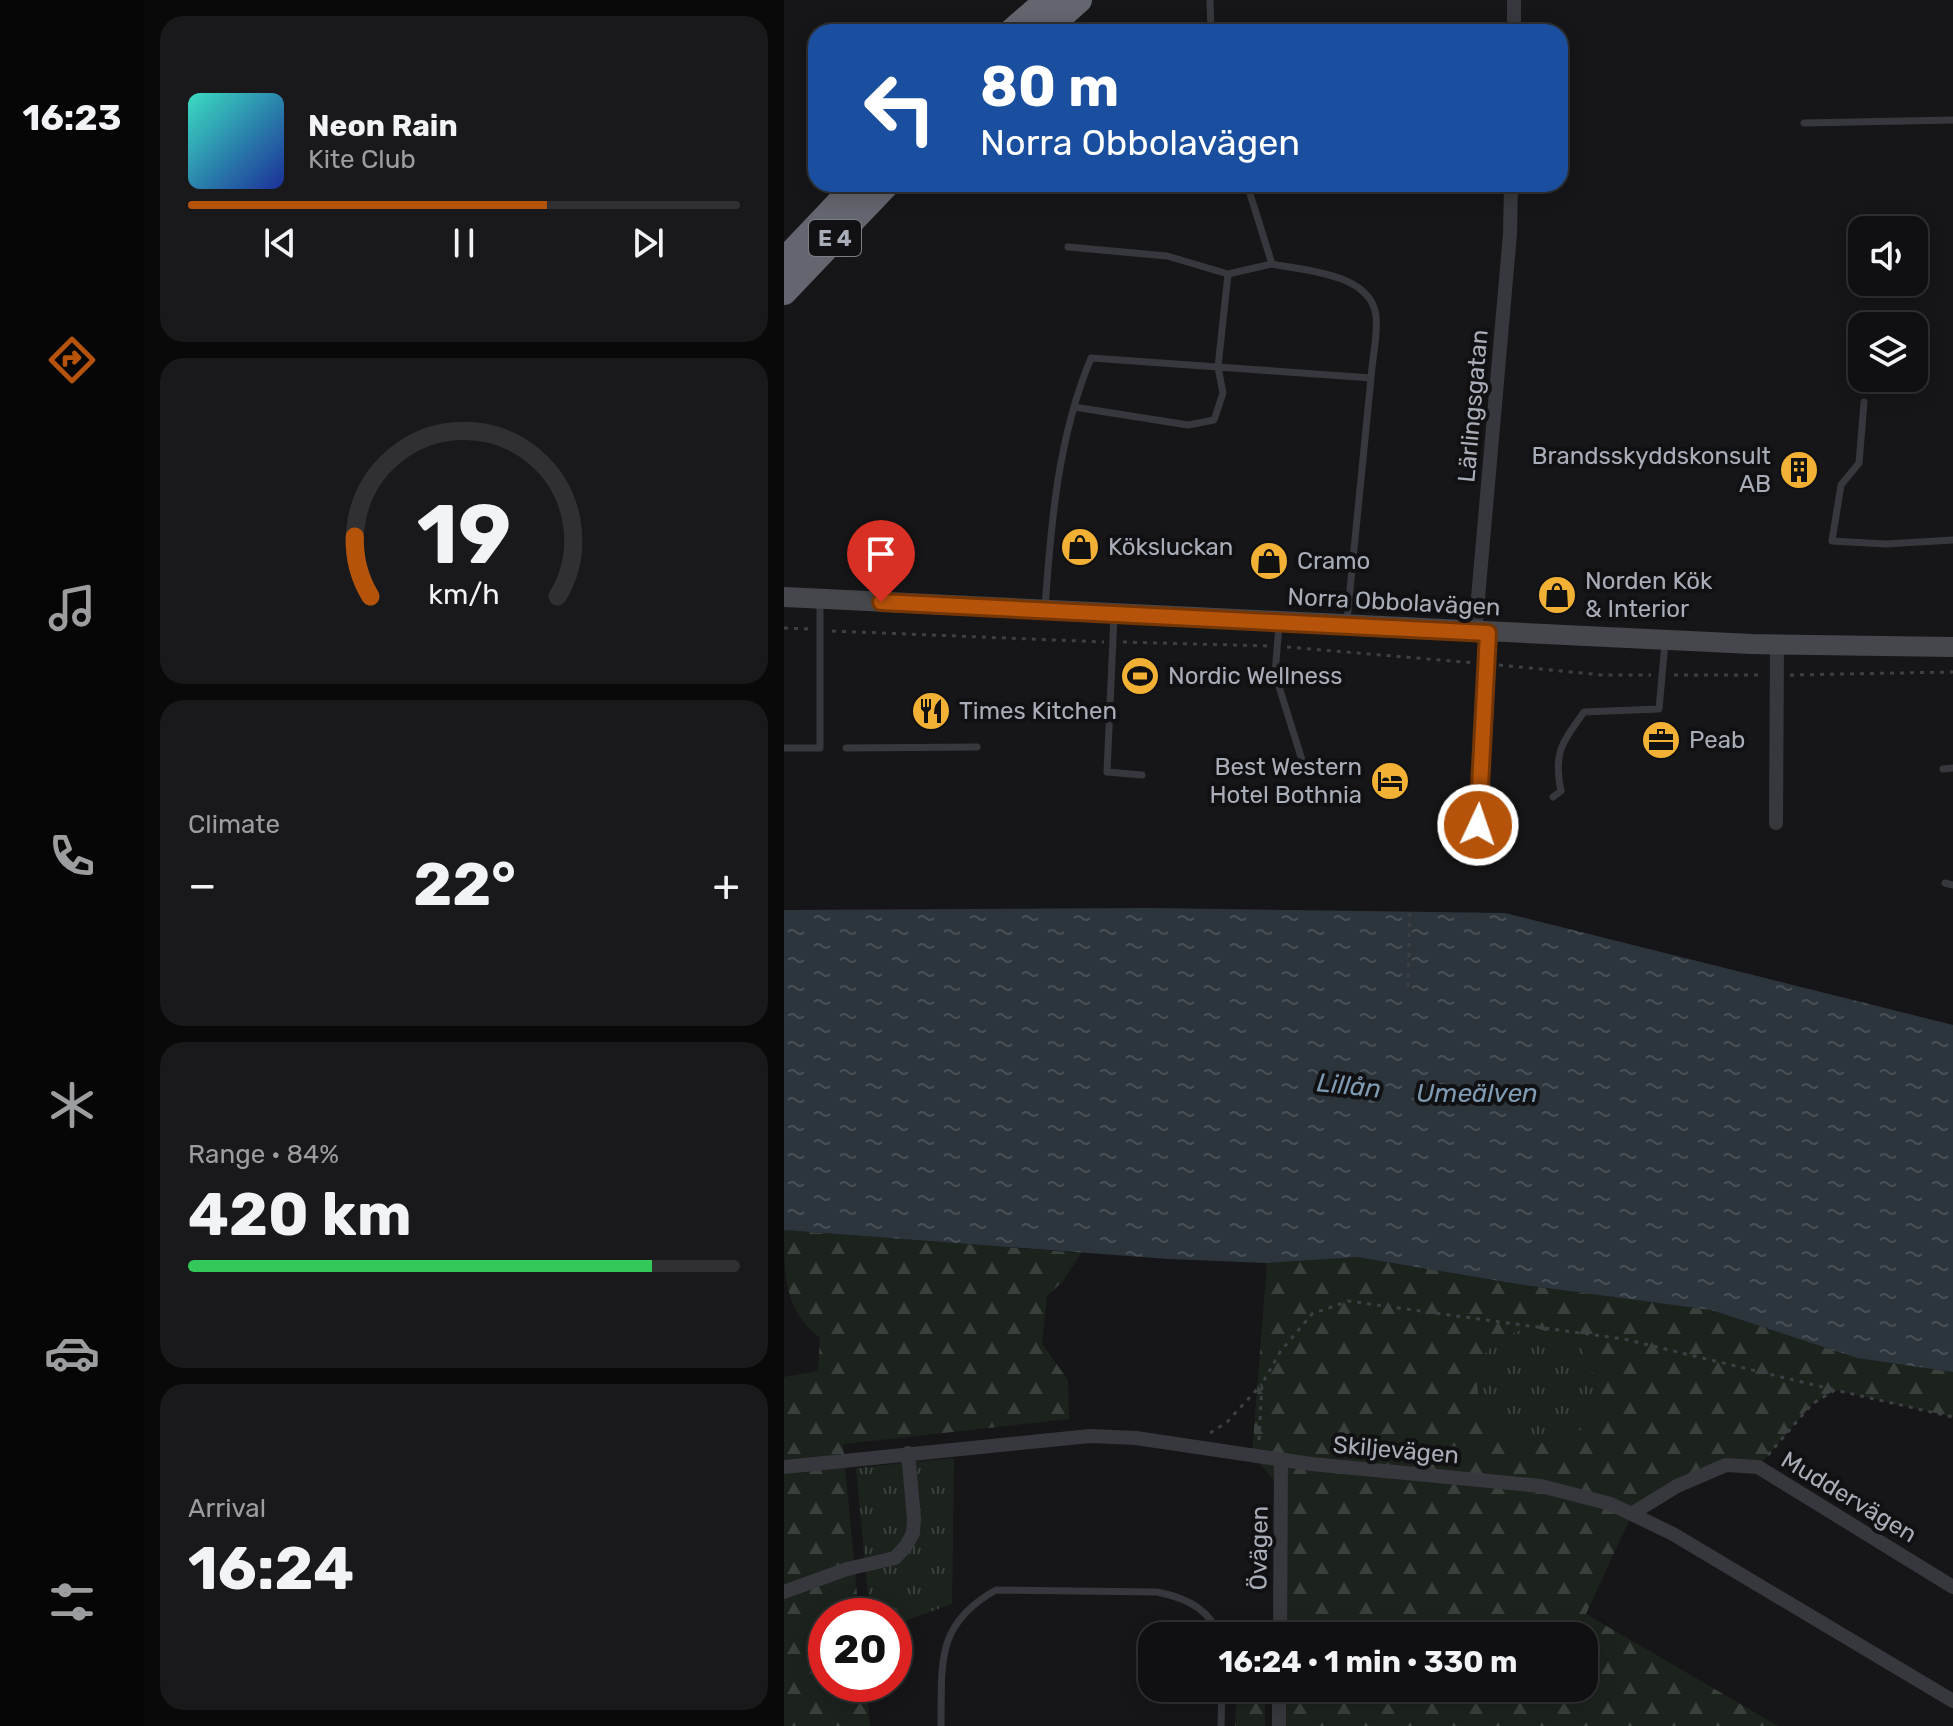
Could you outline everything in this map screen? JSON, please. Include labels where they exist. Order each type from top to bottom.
[{"type":"highway","points":[[1020,24],[1048,0]]},
{"type":"highway","points":[[1052,24],[1079,0]]},
{"type":"highway","name":"E 4","points":[[784,261],[849,192]]},
{"type":"highway","name":"E 4","points":[[784,292],[879,192]]},
{"type":"street","points":[[1514,0],[1514,24]]},
{"type":"street","name":"Lärlingsgatan","points":[[1482,632],[1511,192]]},
{"type":"street","name":"Norra Obbolavägen","points":[[784,597],[1665,641],[1953,647]]},
{"type":"street","points":[[1776,823],[1777,645]]},
{"type":"street","name":"Skiljevägen","points":[[784,1467],[1090,1436],[1190,1446],[1281,1460],[1541,1486],[1611,1504],[1633,1513],[1953,1701]]},
{"type":"street","points":[[784,1592],[847,1569],[895,1558],[906,1546],[913,1533],[914,1519],[908,1453]]},
{"type":"street","name":"Övägen","points":[[1280,1622],[1281,1460]]},
{"type":"street","name":"Muddervägen","points":[[1633,1513],[1677,1486],[1726,1465],[1758,1467],[1953,1587]]},
{"type":"street","points":[[1279,1702],[1279,1726]]},
{"type":"lane","points":[[1210,0],[1211,24]]},
{"type":"lane","points":[[1804,123],[1953,120]]},
{"type":"lane","points":[[1250,192],[1272,264]]},
{"type":"lane","points":[[1068,247],[1167,256],[1228,274],[1272,264],[1343,279],[1367,296],[1376,315],[1346,626]]},
{"type":"lane","points":[[1074,407],[1188,425],[1214,420],[1223,393],[1218,367],[1228,274]]},
{"type":"lane","points":[[1045,610],[1053,497],[1074,407],[1091,358],[1371,378]]},
{"type":"lane","points":[[1864,402],[1859,463],[1841,485],[1832,541],[1886,544],[1953,540]]},
{"type":"lane","points":[[784,748],[820,748],[820,599]]},
{"type":"lane","points":[[1114,614],[1107,772],[1142,775]]},
{"type":"lane","points":[[1279,623],[1275,674],[1302,760]]},
{"type":"lane","name":"Lärlingsgatan","points":[[1478,825],[1487,664],[1482,632]]},
{"type":"lane","points":[[1553,797],[1561,791],[1556,763],[1566,738],[1584,712],[1659,709],[1665,641]]},
{"type":"lane","points":[[846,748],[977,747]]},
{"type":"lane","points":[[1943,769],[1953,768]]},
{"type":"lane","points":[[941,1726],[942,1663],[947,1638],[957,1620],[974,1602],[996,1590],[1157,1592],[1179,1596],[1212,1622]]},
{"type":"lane","points":[[1221,1726],[1222,1702]]},
{"type":"path","points":[[784,628],[1262,645],[1602,675],[1953,672]]},
{"type":"path","points":[[1408,987],[1410,908]]},
{"type":"path","points":[[1190,1446],[1227,1422],[1262,1384],[1280,1352],[1312,1314],[1348,1301],[1624,1339],[1953,1417]]},
{"type":"path","points":[[1258,1456],[1262,1384]]},
{"type":"path","points":[[1758,1467],[1812,1404],[1835,1390]]},
{"type":"green space","points":[[784,1230],[1081,1253],[1063,1281],[1047,1296],[1042,1344],[1068,1380],[1069,1419],[843,1444],[857,1598],[808,1598],[808,1702],[868,1702],[870,1726],[784,1726],[784,1377],[818,1371],[820,1338],[799,1316],[793,1303],[788,1290]]},
{"type":"green space","points":[[1357,1257],[1524,1285],[1711,1310],[1857,1358],[1953,1372],[1953,1417],[1835,1390],[1812,1404],[1758,1467],[1725,1465],[1632,1514],[1586,1614],[1778,1726],[1279,1726],[1279,1702],[1598,1702],[1598,1622],[1280,1622],[1281,1488],[1252,1455],[1267,1263]],"holes":[[[1531,1327],[1566,1338],[1583,1351],[1595,1382],[1596,1394],[1593,1414],[1580,1431],[1560,1448],[1509,1434],[1480,1411],[1475,1364],[1494,1345],[1522,1329]]]},
{"type":"green space","points":[[1531,1327],[1559,1335],[1578,1346],[1585,1355],[1595,1383],[1596,1405],[1593,1414],[1580,1431],[1560,1448],[1509,1434],[1480,1411],[1475,1364],[1500,1340]]},
{"type":"green space","points":[[954,1458],[952,1604],[912,1618],[912,1598],[868,1598],[856,1468]]},
{"type":"green space","points":[[1236,1702],[1265,1702],[1265,1726],[1235,1726]]},
{"type":"water","name":"Umeälven","points":[[1150,908],[1505,913],[1953,1025],[1953,1372],[1857,1358],[1711,1310],[1524,1285],[1357,1257],[1267,1263],[1168,1259],[784,1230],[784,910]]},
{"type":"place","name":"Brandsskyddskonsult AB","points":[[1799,470]]},
{"type":"place","name":"Köksluckan","points":[[1080,547]]},
{"type":"place","name":"Cramo","points":[[1269,561]]},
{"type":"place","name":"Norden Kök & Interior","points":[[1557,595]]},
{"type":"place","name":"Nordic Wellness","points":[[1140,676]]},
{"type":"place","name":"Times Kitchen","points":[[931,711]]},
{"type":"place","name":"Peab","points":[[1661,740]]},
{"type":"place","name":"Best Western Hotel Bothnia","points":[[1390,781]]},
{"type":"route","points":[[881,602],[1488,633],[1478,825]]},
{"type":"water label","name":"Lillån","points":[[1349,1086]]}]
